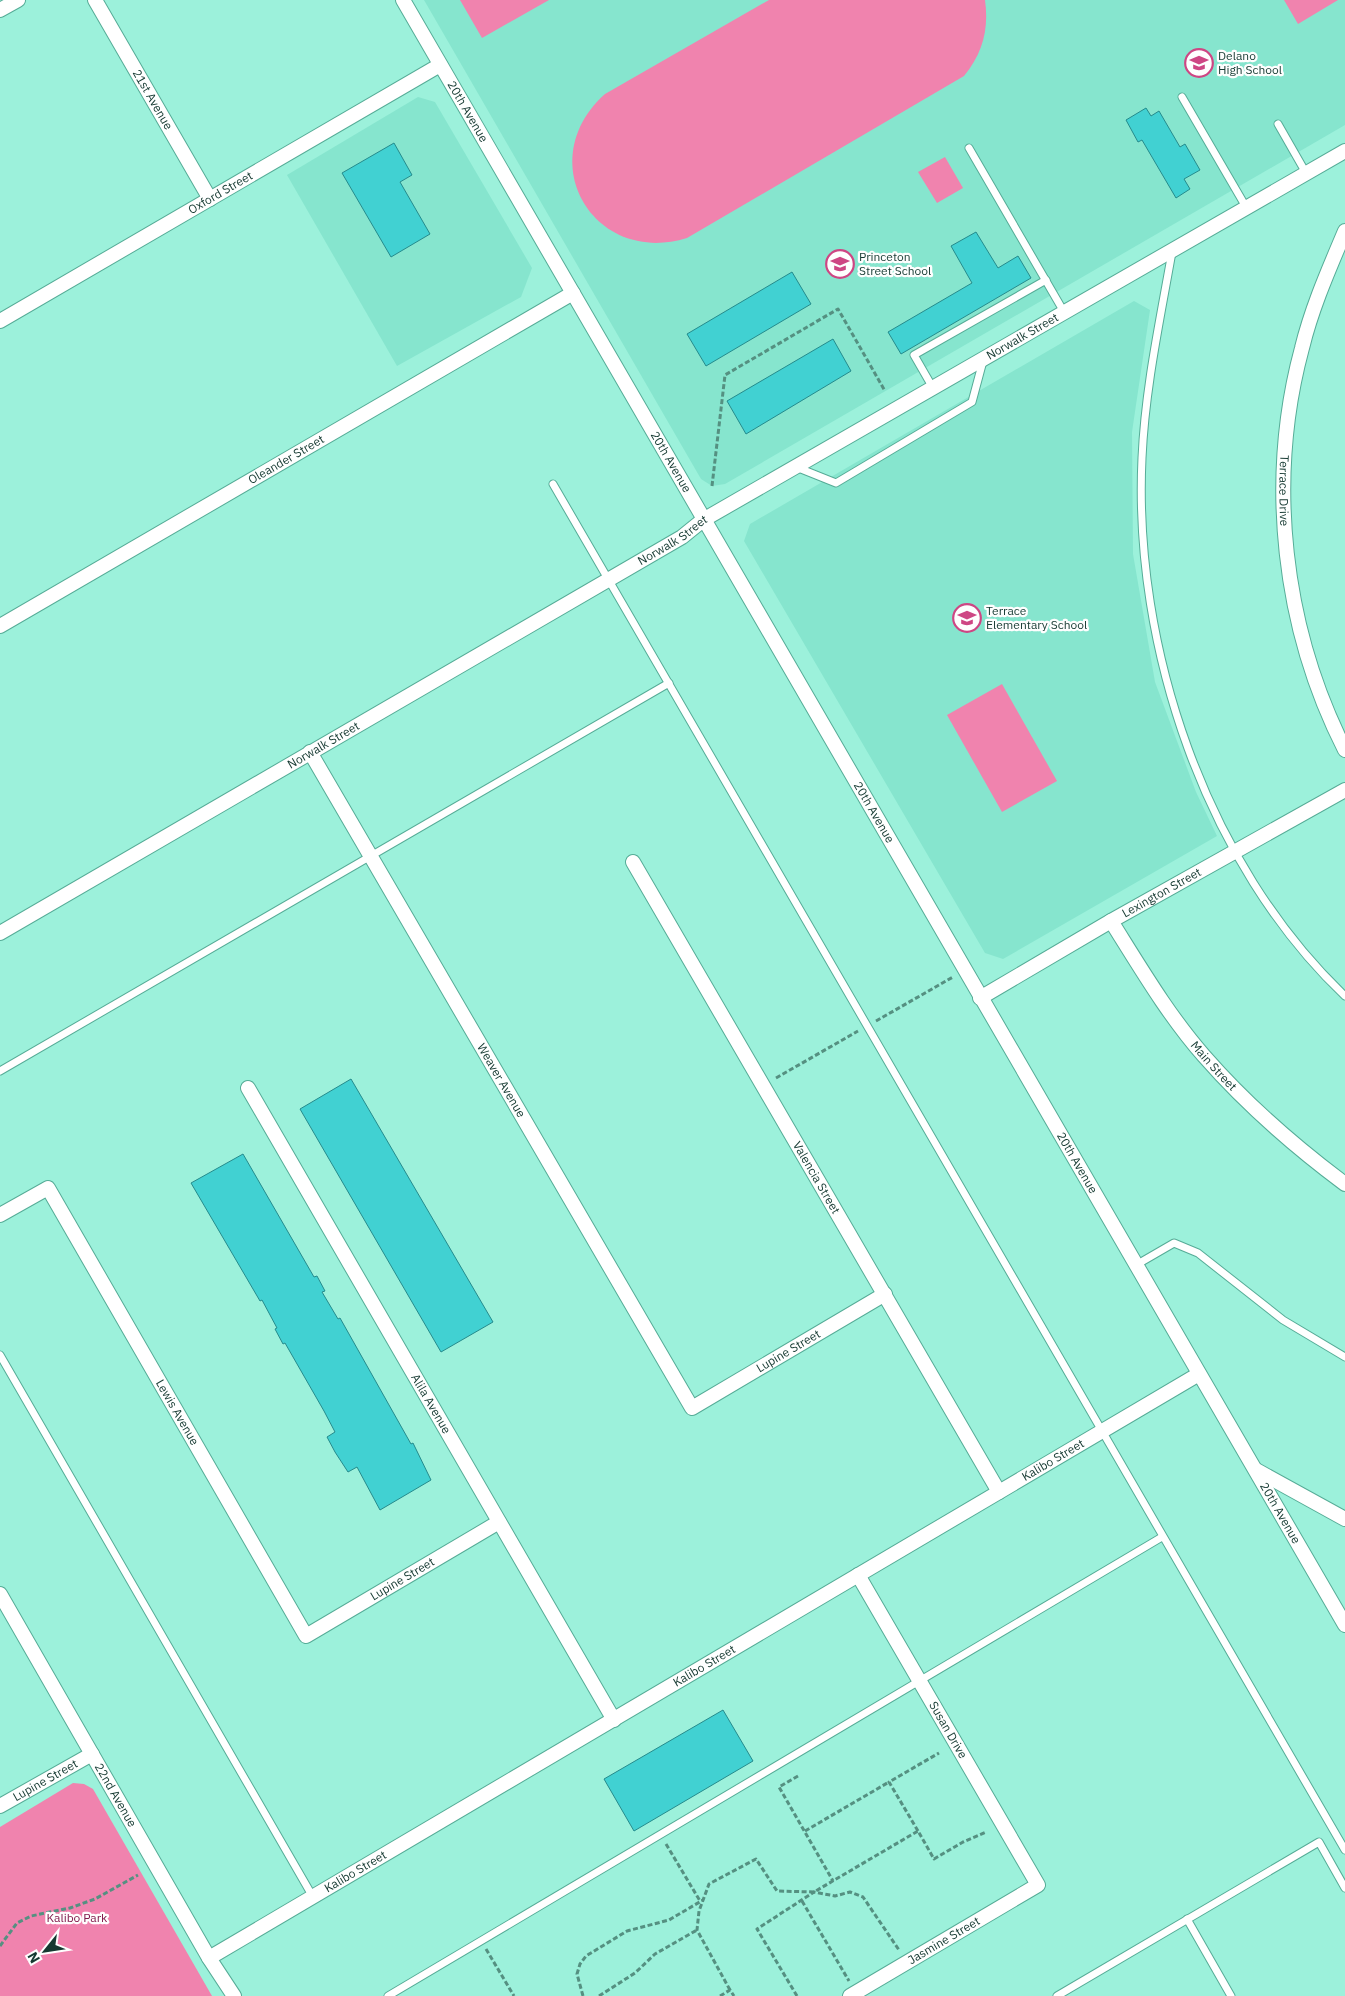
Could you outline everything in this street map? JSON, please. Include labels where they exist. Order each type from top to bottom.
[{"type":"street","points":[[0,10],[18,0]]},
{"type":"street","name":"21st Avenue","points":[[95,0],[210,199]]},
{"type":"street","name":"20th Avenue","points":[[403,0],[1345,1625]]},
{"type":"street","name":"Oxford Street","points":[[0,321],[440,65]]},
{"type":"street","name":"Norwalk Street","points":[[0,933],[682,537],[703,520],[1345,151]]},
{"type":"street","name":"Terrace Drive","points":[[1345,230],[1309,322],[1295,378],[1286,437],[1283,498],[1290,574],[1302,636],[1320,694],[1345,750]]},
{"type":"street","name":"Oleander Street","points":[[0,626],[573,293]]},
{"type":"street","name":"Weaver Avenue","points":[[310,752],[692,1408]]},
{"type":"street","name":"Lexington Street","points":[[980,998],[1111,921],[1345,790]]},
{"type":"street","name":"Valencia Street","points":[[634,862],[999,1492]]},
{"type":"street","name":"Main Street","points":[[1111,921],[1154,989],[1203,1055],[1262,1117],[1345,1184]]},
{"type":"street","name":"Alila Avenue","points":[[248,1088],[614,1720]]},
{"type":"street","name":"Lewis Avenue","points":[[0,1215],[48,1188],[306,1636]]},
{"type":"street","name":"Lupine Street","points":[[692,1408],[885,1294]]},
{"type":"street","name":"Kalibo Street","points":[[209,1958],[1199,1374]]},
{"type":"street","points":[[1255,1469],[1345,1519]]},
{"type":"street","name":"Lupine Street","points":[[306,1636],[499,1522]]},
{"type":"street","name":"Susan Drive","points":[[858,1576],[1038,1885]]},
{"type":"street","name":"22nd Avenue","points":[[0,1594],[209,1958],[234,1996]]},
{"type":"street","name":"Lupine Street","points":[[0,1806],[92,1754]]},
{"type":"street","name":"Jasmine Street","points":[[851,1991],[1038,1885]]},
{"type":"lane","points":[[1182,97],[1246,207]]},
{"type":"lane","points":[[1278,124],[1306,173]]},
{"type":"lane","points":[[969,148],[1064,312]]},
{"type":"lane","points":[[1172,250],[1145,412],[1142,459],[1143,548],[1155,625],[1179,720],[1204,786],[1235,852],[1275,916],[1345,996]]},
{"type":"lane","points":[[933,388],[914,355],[1046,280]]},
{"type":"lane","points":[[795,467],[836,482],[972,402],[984,359]]},
{"type":"lane","points":[[553,484],[1345,1850]]},
{"type":"lane","points":[[0,1071],[669,683]]},
{"type":"lane","points":[[1136,1265],[1174,1243],[1198,1253],[1283,1320],[1345,1357]]},
{"type":"lane","points":[[0,1355],[313,1897]]},
{"type":"lane","points":[[388,1996],[1162,1537]]},
{"type":"lane","points":[[1057,1996],[1319,1842],[1345,1888]]},
{"type":"lane","points":[[1186,1920],[1231,1996]]},
{"type":"path","points":[[712,486],[725,375],[838,309],[885,391]]},
{"type":"path","points":[[805,1831],[939,1753]]},
{"type":"path","points":[[798,1776],[780,1787],[833,1881]]},
{"type":"path","points":[[889,1782],[934,1859],[963,1842],[986,1832]]},
{"type":"path","points":[[797,1996],[757,1929],[814,1892],[918,1831]]},
{"type":"path","points":[[660,1835],[702,1900]]},
{"type":"path","points":[[734,1996],[696,1930],[702,1900],[709,1884],[756,1859],[760,1862],[777,1891],[814,1892],[835,1896],[850,1892],[863,1897],[902,1956]]},
{"type":"path","points":[[0,1946],[16,1923],[31,1916],[70,1908],[95,1899],[138,1875]]},
{"type":"path","points":[[583,1996],[577,1974],[586,1956],[627,1931],[669,1920],[702,1900]]},
{"type":"path","points":[[802,1901],[851,1991]]},
{"type":"path","points":[[600,1996],[635,1973],[656,1954],[696,1930]]},
{"type":"path","points":[[481,1941],[514,1996]]},
{"type":"path","points":[[720,1996],[730,1990]]},
{"type":"shaded area","name":"Princeton Street School","points":[[424,0],[1345,0],[1345,125],[725,484],[712,486],[701,479]]},
{"type":"shaded area","points":[[418,97],[435,102],[532,268],[521,297],[397,366],[287,175]]},
{"type":"shaded area","name":"Terrace Elementary School","points":[[1134,301],[1150,310],[1132,432],[1133,554],[1155,682],[1196,792],[1217,836],[1003,959],[985,953],[744,541],[750,524]]},
{"type":"green space","points":[[460,0],[549,0],[482,38]]},
{"type":"green space","points":[[769,0],[985,0],[985,31],[976,58],[964,76],[687,238],[653,243],[624,237],[600,223],[583,202],[574,176],[573,148],[583,120],[605,94]]},
{"type":"green space","points":[[1284,0],[1338,0],[1298,24]]},
{"type":"green space","points":[[945,157],[963,188],[937,203],[918,172]]},
{"type":"green space","points":[[1002,684],[1057,781],[1002,812],[947,715]]},
{"type":"green space","name":"Kalibo Park","points":[[73,1783],[84,1784],[93,1789],[212,1996],[0,1996],[0,1827]]},
{"type":"building","points":[[1146,108],[1151,116],[1159,111],[1180,147],[1185,144],[1200,170],[1184,179],[1190,189],[1176,198],[1142,140],[1138,142],[1126,120]]},
{"type":"building","points":[[394,143],[412,175],[400,182],[430,234],[391,257],[342,173]]},
{"type":"building","points":[[976,232],[998,268],[1018,256],[1031,278],[901,354],[888,332],[972,283],[951,246]]},
{"type":"building","points":[[792,272],[811,304],[706,366],[687,334]]},
{"type":"building","points":[[833,339],[851,371],[746,434],[727,401]]},
{"type":"building","points":[[351,1079],[493,1322],[441,1352],[300,1109]]},
{"type":"building","points":[[243,1154],[314,1277],[317,1276],[325,1291],[322,1292],[338,1319],[340,1318],[411,1444],[413,1443],[431,1480],[380,1510],[357,1467],[348,1472],[335,1452],[327,1437],[335,1432],[324,1411],[285,1343],[283,1344],[262,1300],[260,1301],[191,1183]]},
{"type":"building","points":[[723,1710],[753,1761],[634,1831],[604,1779]]},
{"type":"place","name":"Delano High School","points":[[1199,63]]},
{"type":"place","name":"Princeton Street School","points":[[840,264]]},
{"type":"place","name":"Terrace Elementary School","points":[[967,618]]}]
